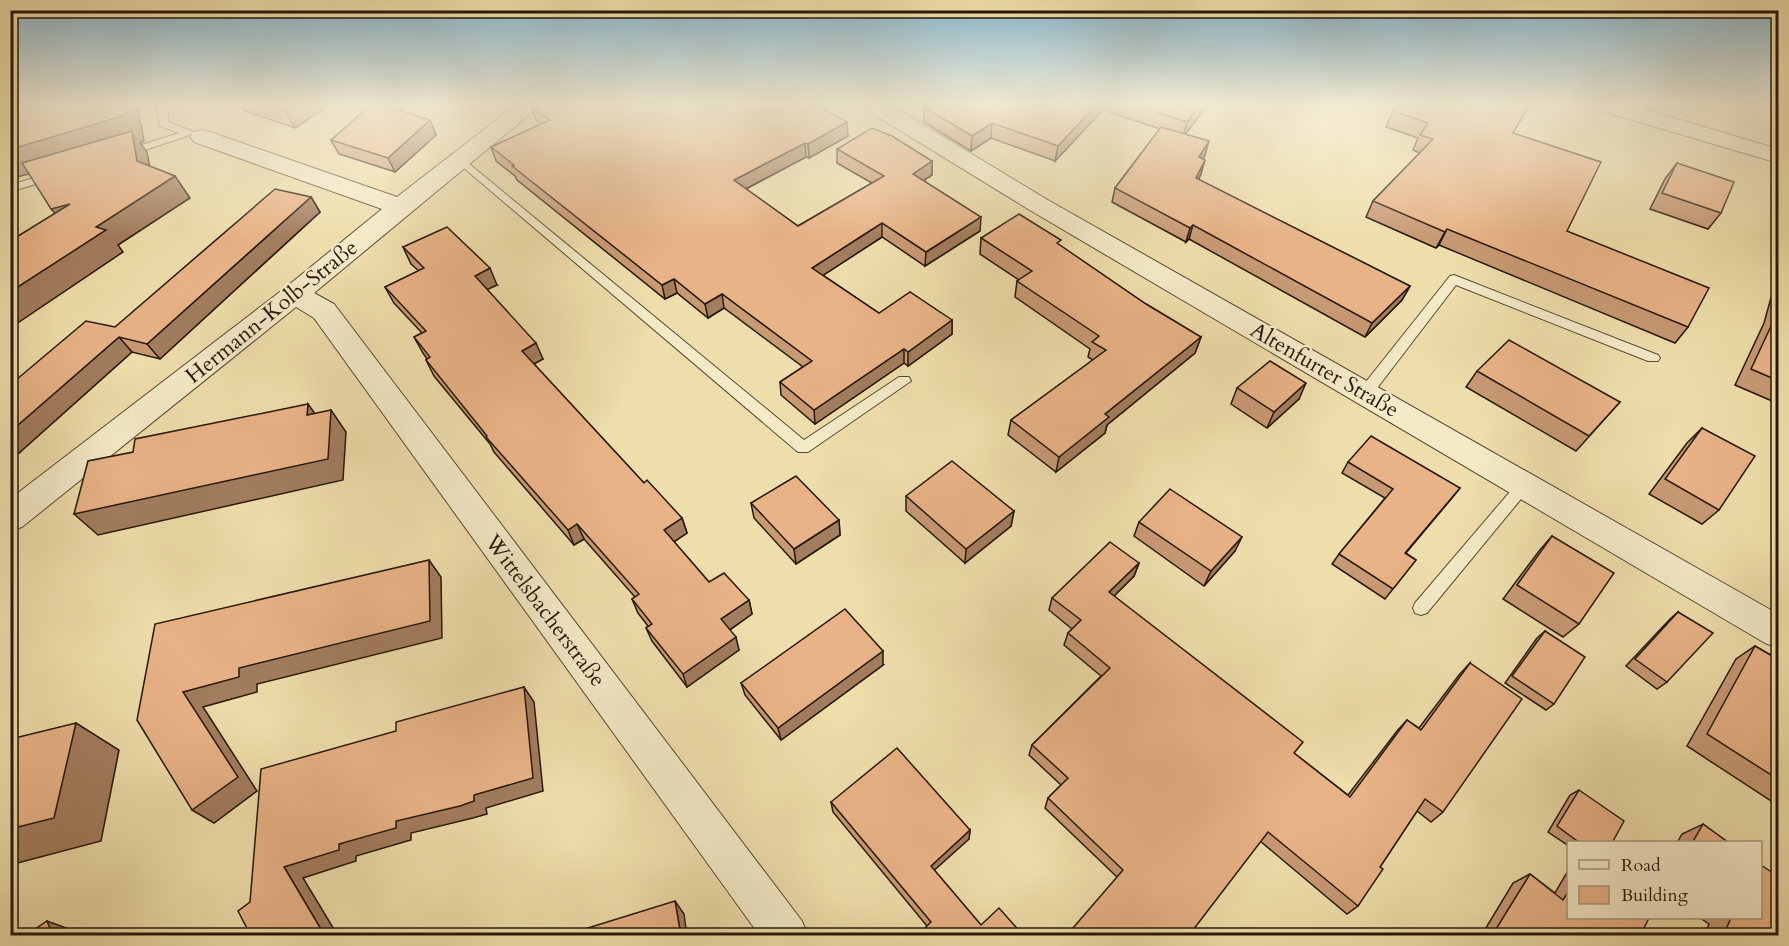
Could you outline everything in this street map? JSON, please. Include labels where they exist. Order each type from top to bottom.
[{"type":"street","points":[[232,148],[400,207]]},
{"type":"street","name":"Hermann-Kolb-Straße","points":[[10,518],[295,294],[400,207],[478,148]]},
{"type":"street","name":"Altenfurter Straße","points":[[945,148],[1037,204],[1779,632]]},
{"type":"street","points":[[1752,148],[1779,156]]},
{"type":"street","name":"Wittelsbacherstraße","points":[[295,294],[324,311],[787,936]]},
{"type":"lane","points":[[111,157],[145,148]]},
{"type":"lane","points":[[462,161],[803,448],[904,381]]},
{"type":"lane","points":[[10,189],[66,171]]},
{"type":"lane","points":[[10,198],[10,246]]},
{"type":"lane","points":[[1366,392],[1454,279],[1653,358]]},
{"type":"lane","points":[[1421,608],[1525,484]]},
{"type":"building","points":[[73,148],[135,148],[137,161],[175,176],[96,227],[106,230],[10,292],[10,241],[70,204],[51,209],[22,163]]},
{"type":"building","points":[[357,148],[399,148],[388,158]]},
{"type":"building","points":[[492,148],[795,148],[734,180],[798,226],[884,176],[837,149],[911,148],[932,161],[913,174],[981,217],[926,252],[882,223],[812,268],[879,313],[910,292],[952,320],[908,352],[904,349],[814,410],[780,382],[812,361],[722,294],[705,304],[674,279],[662,285],[512,166],[514,165]]},
{"type":"building","points":[[1145,148],[1205,148],[1199,157],[1205,160],[1196,178],[1410,286],[1372,323],[1193,225],[1190,228],[1115,188]]},
{"type":"building","points":[[1424,148],[1559,148],[1601,162],[1567,231],[1709,288],[1688,327],[1447,229],[1445,232],[1373,201]]},
{"type":"building","points":[[1677,163],[1734,182],[1721,213],[1662,193]]},
{"type":"building","points":[[275,189],[311,197],[147,344],[119,337],[10,432],[10,385],[86,321],[115,327]]},
{"type":"building","points":[[1019,214],[1061,240],[1057,243],[1146,304],[1201,337],[1105,414],[1109,417],[1059,457],[1011,420],[1106,350],[1092,342],[1099,336],[1017,281],[1032,271],[981,238]]},
{"type":"building","points":[[447,227],[490,268],[475,276],[536,343],[522,351],[644,483],[647,480],[682,518],[664,530],[709,582],[724,573],[749,600],[721,619],[736,637],[683,674],[646,628],[652,624],[632,599],[639,594],[577,524],[568,530],[486,437],[426,360],[430,357],[414,337],[426,331],[385,287],[424,268],[403,247]]},
{"type":"building","points":[[1779,309],[1779,381],[1751,369]]},
{"type":"building","points":[[1509,340],[1620,402],[1589,436],[1477,371]]},
{"type":"building","points":[[1270,361],[1306,383],[1274,412],[1237,388]]},
{"type":"building","points":[[308,404],[307,415],[331,410],[328,459],[74,514],[88,461],[133,452],[135,439]]},
{"type":"building","points":[[1702,428],[1755,456],[1719,510],[1665,479]]},
{"type":"building","points":[[1371,436],[1460,488],[1405,553],[1416,560],[1393,589],[1339,554],[1393,489],[1348,462]]},
{"type":"building","points":[[952,461],[1014,511],[966,549],[906,496]]},
{"type":"building","points":[[796,476],[839,520],[794,549],[751,503]]},
{"type":"building","points":[[1170,489],[1242,537],[1211,571],[1139,522]]},
{"type":"building","points":[[1552,536],[1614,573],[1579,624],[1517,585]]},
{"type":"building","points":[[1110,542],[1139,563],[1109,592],[1303,742],[1294,753],[1350,797],[1407,720],[1421,730],[1470,663],[1522,699],[1443,812],[1425,799],[1380,867],[1383,869],[1358,906],[1268,832],[1193,930],[1199,936],[1066,936],[1123,870],[1048,798],[1068,778],[1032,745],[1110,668],[1068,633],[1081,620],[1052,598]]},
{"type":"building","points":[[429,560],[430,621],[239,668],[239,677],[183,692],[238,777],[192,810],[137,720],[155,624]]},
{"type":"building","points":[[845,609],[883,651],[778,728],[741,683]]},
{"type":"building","points":[[1678,612],[1713,633],[1667,682],[1635,659]]},
{"type":"building","points":[[1545,631],[1585,657],[1554,704],[1512,676]]},
{"type":"building","points":[[1755,646],[1779,660],[1779,780],[1707,734]]},
{"type":"building","points":[[524,687],[533,778],[474,795],[474,801],[460,806],[396,821],[396,828],[339,844],[339,850],[284,867],[325,936],[251,936],[238,911],[250,902],[261,769],[396,731],[396,722]]},
{"type":"building","points":[[76,723],[54,818],[10,829],[10,735],[19,737]]},
{"type":"building","points":[[897,748],[970,830],[931,866],[981,925],[999,908],[1024,936],[917,936],[931,922],[831,802]]},
{"type":"building","points":[[1579,790],[1624,821],[1613,841],[1577,841],[1557,826]]},
{"type":"building","points":[[1703,824],[1726,841],[1693,841]]},
{"type":"building","points":[[1762,866],[1779,877],[1779,936],[1723,936],[1731,919],[1762,919]]},
{"type":"building","points":[[1530,874],[1563,900],[1567,893],[1567,919],[1648,919],[1640,936],[1495,936],[1493,934]]},
{"type":"building","points":[[675,901],[681,936],[562,936]]},
{"type":"building","points":[[47,921],[53,936],[25,936]]}]
